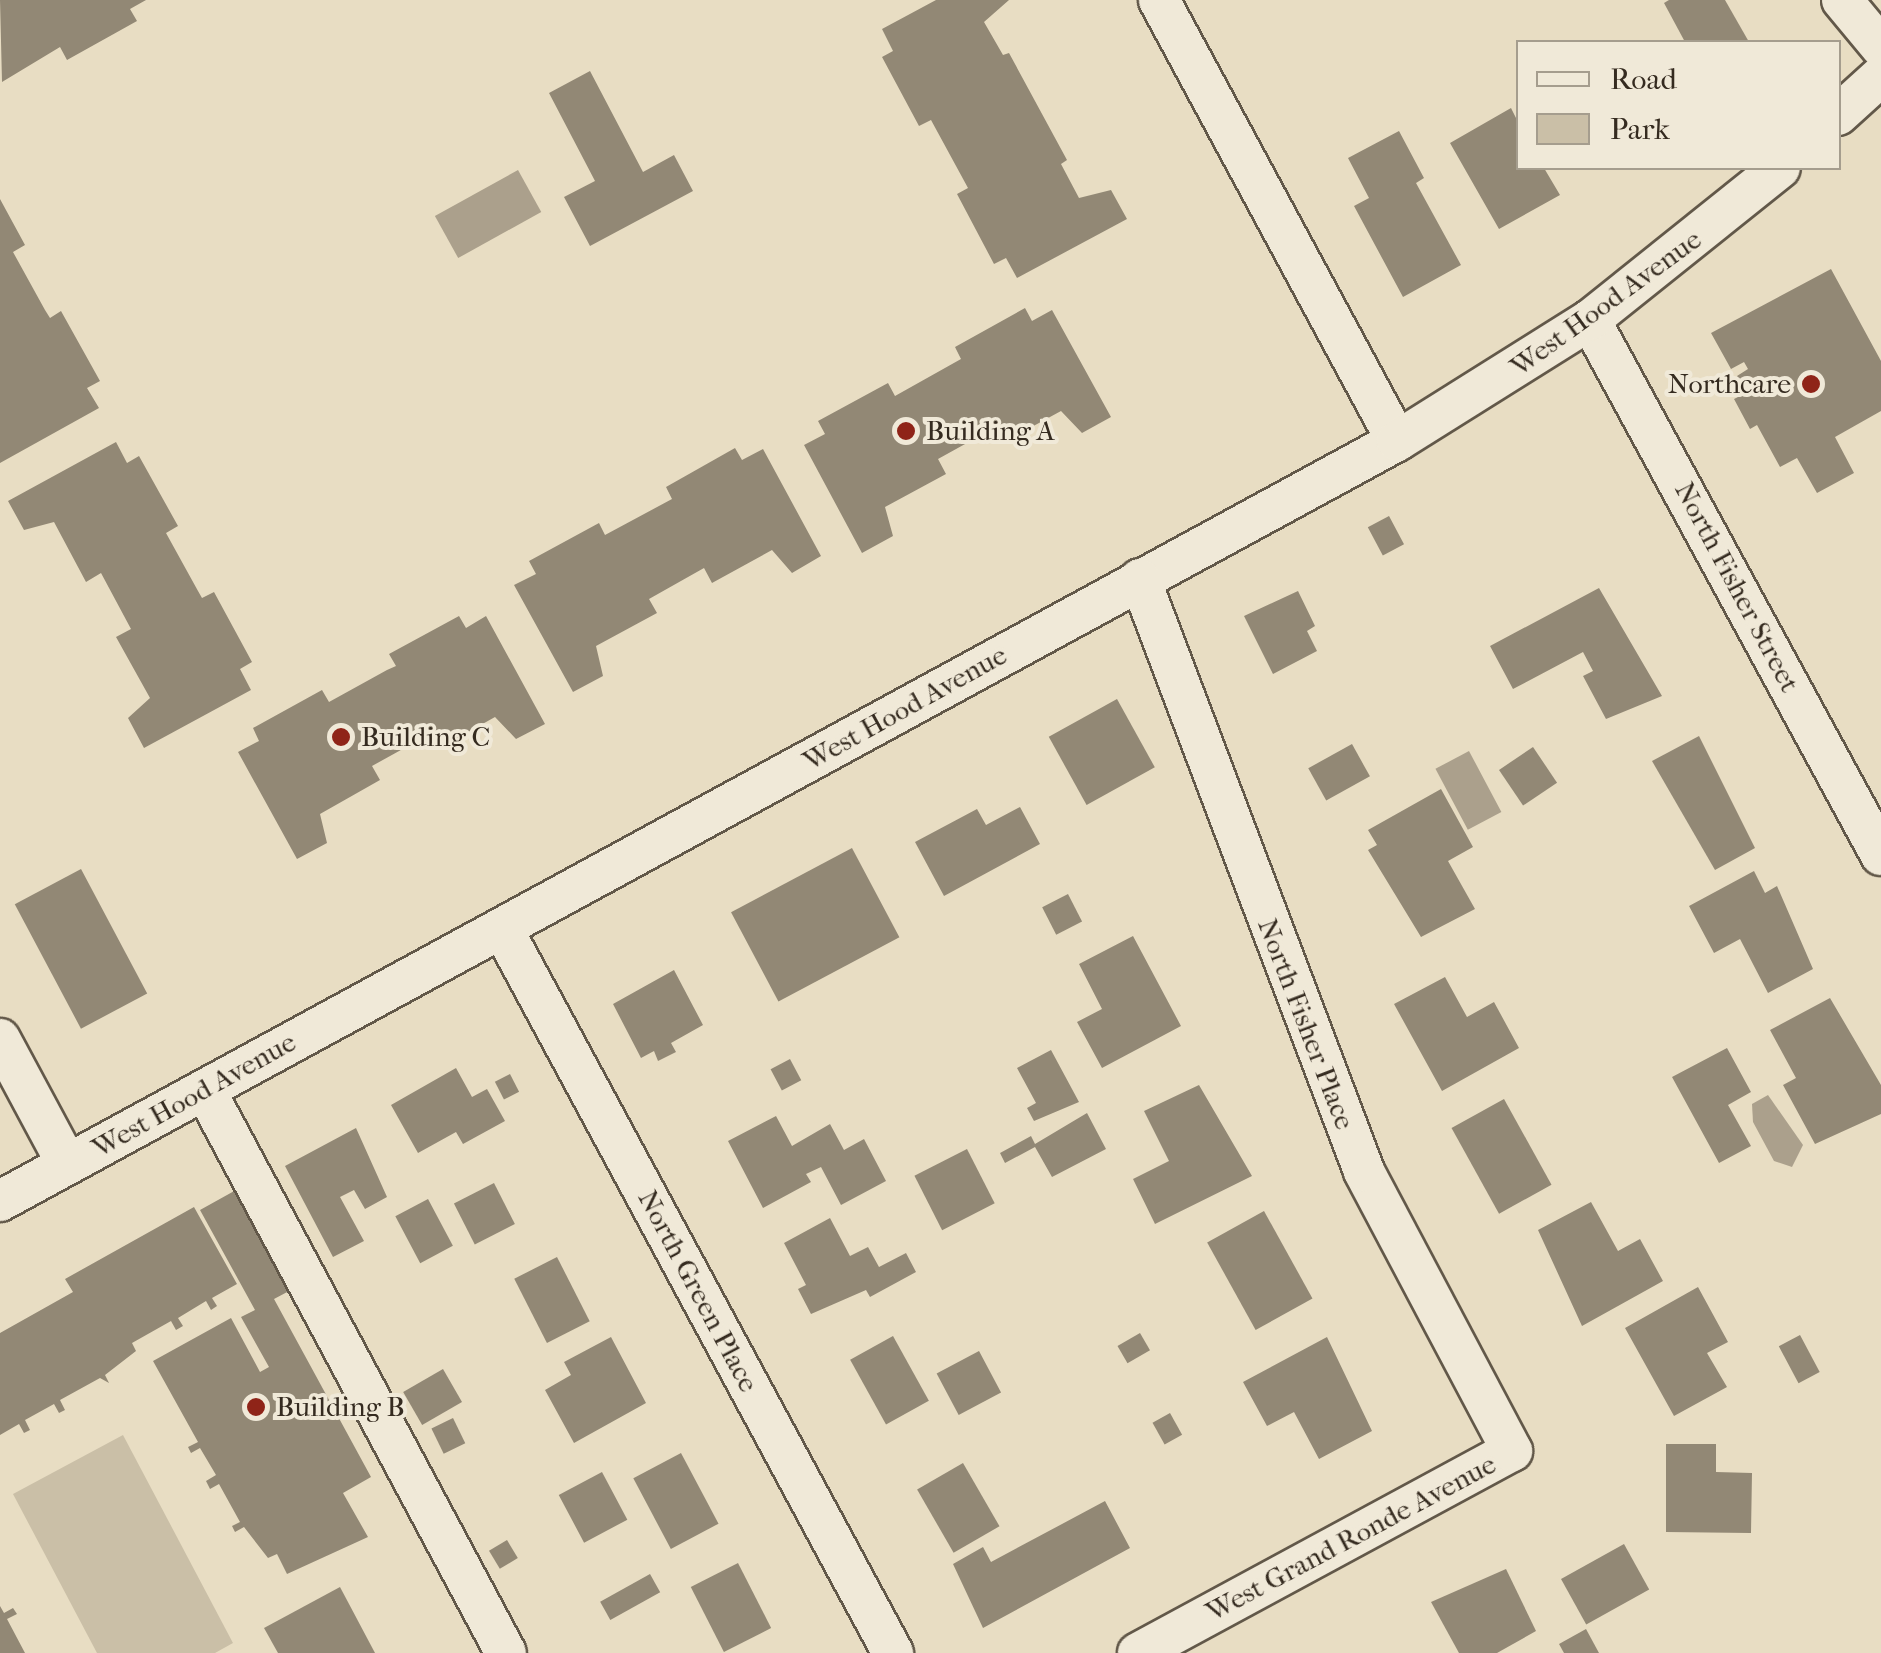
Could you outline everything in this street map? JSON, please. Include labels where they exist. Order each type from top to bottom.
[{"type":"street","points":[[1160,0],[1397,441]]},
{"type":"street","points":[[1842,0],[1881,47]]},
{"type":"street","points":[[1841,112],[1881,76]]},
{"type":"street","name":"West Hood Avenue","points":[[0,1201],[1397,441],[1590,320],[1778,170]]},
{"type":"street","name":"North Fisher Street","points":[[1590,320],[1881,855]]},
{"type":"street","name":"North Fisher Place","points":[[1140,579],[1364,1170],[1512,1451]]},
{"type":"street","name":"North Green Place","points":[[502,928],[893,1653]]},
{"type":"street","points":[[0,1039],[68,1164]]},
{"type":"street","points":[[205,1090],[506,1653]]},
{"type":"street","name":"West Grand Ronde Avenue","points":[[1138,1653],[1512,1451]]},
{"type":"green space","points":[[123,1435],[233,1643],[215,1653],[97,1653],[13,1494]]},
{"type":"shaded area","points":[[518,170],[541,212],[458,258],[435,216]]},
{"type":"shaded area","points":[[1469,751],[1501,812],[1468,830],[1435,769]]},
{"type":"shaded area","points":[[1768,1095],[1803,1145],[1792,1167],[1774,1161],[1753,1122],[1752,1104]]},
{"type":"building","points":[[0,0],[146,0],[130,9],[137,21],[67,60],[60,47],[2,82]]},
{"type":"building","points":[[936,0],[1009,0],[984,22],[1003,55],[1009,53],[1067,160],[1061,164],[1079,198],[1111,190],[1127,219],[1017,278],[1006,258],[994,264],[957,194],[968,188],[931,120],[919,126],[882,57],[893,51],[882,29]]},
{"type":"building","points":[[1725,0],[1748,40],[1684,40],[1664,3]]},
{"type":"building","points":[[590,71],[643,172],[674,155],[693,191],[590,246],[564,197],[595,181],[549,93]]},
{"type":"building","points":[[1511,108],[1516,118],[1516,170],[1545,170],[1560,195],[1499,229],[1450,143]]},
{"type":"building","points":[[1399,131],[1424,178],[1416,183],[1461,265],[1403,297],[1354,206],[1369,198],[1348,158]]},
{"type":"building","points":[[0,199],[25,245],[13,252],[50,318],[61,311],[100,381],[87,388],[99,408],[0,463]]},
{"type":"building","name":"Northcare","points":[[1831,269],[1881,361],[1881,411],[1835,437],[1854,473],[1817,493],[1797,458],[1780,467],[1757,425],[1750,429],[1734,399],[1746,393],[1737,376],[1748,369],[1744,362],[1731,369],[1711,333]]},
{"type":"building","name":"Building A","points":[[1025,308],[1032,321],[1052,310],[1111,417],[1082,433],[1061,411],[1002,443],[994,428],[938,459],[946,474],[885,507],[893,536],[862,553],[804,445],[825,434],[818,421],[888,383],[895,396],[961,359],[955,347]]},
{"type":"building","points":[[116,442],[127,463],[139,456],[178,526],[166,533],[202,598],[214,592],[252,662],[240,669],[251,690],[144,748],[128,718],[150,698],[116,637],[131,629],[101,573],[86,582],[54,522],[24,530],[8,501]]},
{"type":"building","points":[[735,448],[742,460],[763,449],[821,556],[792,573],[772,550],[712,583],[704,568],[649,599],[657,613],[596,646],[603,676],[573,692],[514,585],[536,574],[529,561],[599,523],[605,535],[672,499],[666,487]]},
{"type":"building","points":[[1389,516],[1404,544],[1383,556],[1368,527]]},
{"type":"building","points":[[1599,588],[1662,696],[1606,719],[1583,676],[1593,671],[1583,652],[1513,689],[1490,646]]},
{"type":"building","points":[[1298,591],[1315,626],[1307,631],[1317,651],[1273,674],[1244,616]]},
{"type":"building","name":"Building C","points":[[459,616],[466,628],[486,616],[545,724],[516,739],[495,717],[436,750],[428,735],[372,766],[380,780],[320,814],[327,843],[297,859],[238,752],[259,741],[253,728],[322,690],[329,702],[396,666],[389,654]]},
{"type":"building","points":[[1117,699],[1155,767],[1087,805],[1049,737]]},
{"type":"building","points":[[1699,736],[1755,848],[1715,870],[1652,761]]},
{"type":"building","points":[[1352,744],[1370,776],[1326,801],[1308,768]]},
{"type":"building","points":[[1533,747],[1557,783],[1523,806],[1499,770]]},
{"type":"building","points":[[1441,789],[1473,847],[1448,861],[1475,909],[1421,937],[1368,850],[1377,845],[1368,830]]},
{"type":"building","points":[[1020,807],[1040,844],[944,896],[915,842],[977,809],[986,825]]},
{"type":"building","points":[[852,848],[899,937],[778,1001],[731,912]]},
{"type":"building","points":[[81,869],[147,993],[81,1029],[15,904]]},
{"type":"building","points":[[1754,871],[1765,893],[1777,886],[1813,969],[1768,993],[1740,939],[1714,953],[1689,906]]},
{"type":"building","points":[[1068,894],[1082,922],[1056,935],[1042,907]]},
{"type":"building","points":[[1133,936],[1181,1026],[1102,1068],[1077,1022],[1102,1009],[1079,964]]},
{"type":"building","points":[[674,970],[703,1025],[671,1043],[676,1052],[658,1061],[654,1051],[641,1058],[613,1004]]},
{"type":"building","points":[[1445,977],[1467,1017],[1494,1002],[1519,1048],[1442,1091],[1394,1004]]},
{"type":"building","points":[[1830,998],[1881,1085],[1881,1114],[1815,1144],[1783,1085],[1796,1078],[1770,1030]]},
{"type":"building","points":[[1727,1048],[1751,1092],[1728,1105],[1751,1146],[1719,1163],[1672,1077]]},
{"type":"building","points":[[1051,1050],[1079,1102],[1034,1121],[1027,1108],[1036,1103],[1017,1068]]},
{"type":"building","points":[[790,1059],[801,1080],[782,1091],[771,1069]]},
{"type":"building","points":[[456,1068],[472,1097],[487,1089],[505,1121],[463,1144],[456,1132],[418,1153],[391,1105]]},
{"type":"building","points":[[510,1074],[519,1092],[504,1100],[495,1082]]},
{"type":"building","points":[[1199,1085],[1252,1176],[1155,1224],[1133,1179],[1169,1161],[1144,1111]]},
{"type":"building","points":[[1504,1099],[1552,1185],[1499,1214],[1452,1128]]},
{"type":"building","points":[[1087,1113],[1106,1149],[1052,1177],[1035,1147],[1005,1163],[1000,1153],[1031,1136],[1035,1144]]},
{"type":"building","points":[[776,1116],[792,1146],[830,1124],[844,1150],[864,1139],[886,1181],[841,1205],[821,1167],[806,1174],[811,1182],[763,1208],[728,1141]]},
{"type":"building","points":[[356,1128],[387,1197],[365,1209],[354,1190],[340,1197],[364,1241],[333,1257],[285,1166]]},
{"type":"building","points":[[967,1149],[995,1203],[942,1230],[914,1176]]},
{"type":"building","points":[[494,1183],[515,1224],[475,1244],[454,1203]]},
{"type":"building","name":"Building B","points":[[236,1190],[291,1290],[274,1299],[371,1477],[343,1493],[368,1537],[287,1574],[277,1554],[268,1558],[244,1527],[235,1532],[232,1526],[240,1522],[219,1484],[210,1489],[206,1481],[216,1475],[200,1448],[191,1453],[188,1447],[198,1442],[153,1361],[231,1318],[260,1372],[269,1367],[241,1317],[255,1310],[200,1210]]},
{"type":"building","points":[[428,1199],[453,1246],[420,1263],[395,1216]]},
{"type":"building","points":[[1591,1202],[1618,1251],[1640,1239],[1663,1281],[1582,1326],[1538,1230]]},
{"type":"building","points":[[194,1207],[237,1284],[212,1298],[217,1306],[211,1310],[206,1301],[178,1318],[183,1326],[176,1330],[171,1321],[132,1343],[136,1351],[105,1375],[109,1383],[100,1378],[60,1400],[65,1410],[59,1413],[54,1404],[25,1420],[30,1430],[24,1433],[19,1424],[0,1435],[0,1333],[73,1292],[65,1279]]},
{"type":"building","points":[[1264,1211],[1312,1298],[1256,1330],[1207,1243]]},
{"type":"building","points":[[830,1218],[850,1256],[868,1247],[879,1267],[906,1253],[916,1272],[870,1297],[866,1290],[811,1314],[798,1289],[806,1285],[784,1243]]},
{"type":"building","points":[[557,1257],[590,1321],[547,1343],[514,1279]]},
{"type":"building","points":[[1698,1287],[1728,1342],[1707,1353],[1727,1387],[1674,1416],[1625,1328]]},
{"type":"building","points":[[1140,1333],[1150,1350],[1127,1363],[1117,1346]]},
{"type":"building","points":[[1800,1335],[1820,1372],[1799,1383],[1779,1346]]},
{"type":"building","points":[[893,1336],[929,1401],[886,1424],[850,1360]]},
{"type":"building","points":[[611,1337],[646,1403],[574,1443],[545,1390],[571,1375],[564,1362]]},
{"type":"building","points":[[1327,1337],[1372,1431],[1319,1459],[1294,1412],[1267,1426],[1243,1382]]},
{"type":"building","points":[[979,1351],[1001,1392],[959,1415],[937,1374]]},
{"type":"building","points":[[443,1369],[462,1402],[422,1425],[403,1392]]},
{"type":"building","points":[[1170,1413],[1182,1435],[1165,1445],[1153,1423]]},
{"type":"building","points":[[453,1418],[465,1443],[444,1454],[431,1429]]},
{"type":"building","points":[[1666,1444],[1716,1444],[1716,1472],[1752,1473],[1751,1533],[1666,1532]]},
{"type":"building","points":[[681,1453],[719,1524],[671,1549],[633,1478]]},
{"type":"building","points":[[963,1463],[1000,1526],[954,1553],[917,1490]]},
{"type":"building","points":[[602,1472],[627,1520],[584,1543],[559,1495]]},
{"type":"building","points":[[1105,1501],[1130,1548],[983,1628],[953,1564],[983,1547],[991,1562]]},
{"type":"building","points":[[507,1540],[518,1558],[500,1569],[489,1551]]},
{"type":"building","points":[[1624,1544],[1649,1589],[1586,1624],[1561,1579]]},
{"type":"building","points":[[738,1563],[771,1628],[724,1652],[691,1587]]},
{"type":"building","points":[[1506,1569],[1536,1631],[1497,1653],[1459,1653],[1431,1602]]},
{"type":"building","points":[[650,1574],[660,1592],[610,1620],[600,1602]]},
{"type":"building","points":[[340,1587],[375,1653],[278,1653],[264,1628]]},
{"type":"building","points":[[0,1606],[4,1613],[13,1608],[17,1614],[7,1619],[25,1653],[0,1653]]},
{"type":"building","points":[[1586,1629],[1599,1653],[1564,1653],[1559,1644]]},
{"type":"place","name":"Northcare","points":[[1811,384]]},
{"type":"place","name":"Building A","points":[[906,431]]},
{"type":"place","name":"Building C","points":[[341,737]]},
{"type":"place","name":"Building B","points":[[256,1407]]}]
